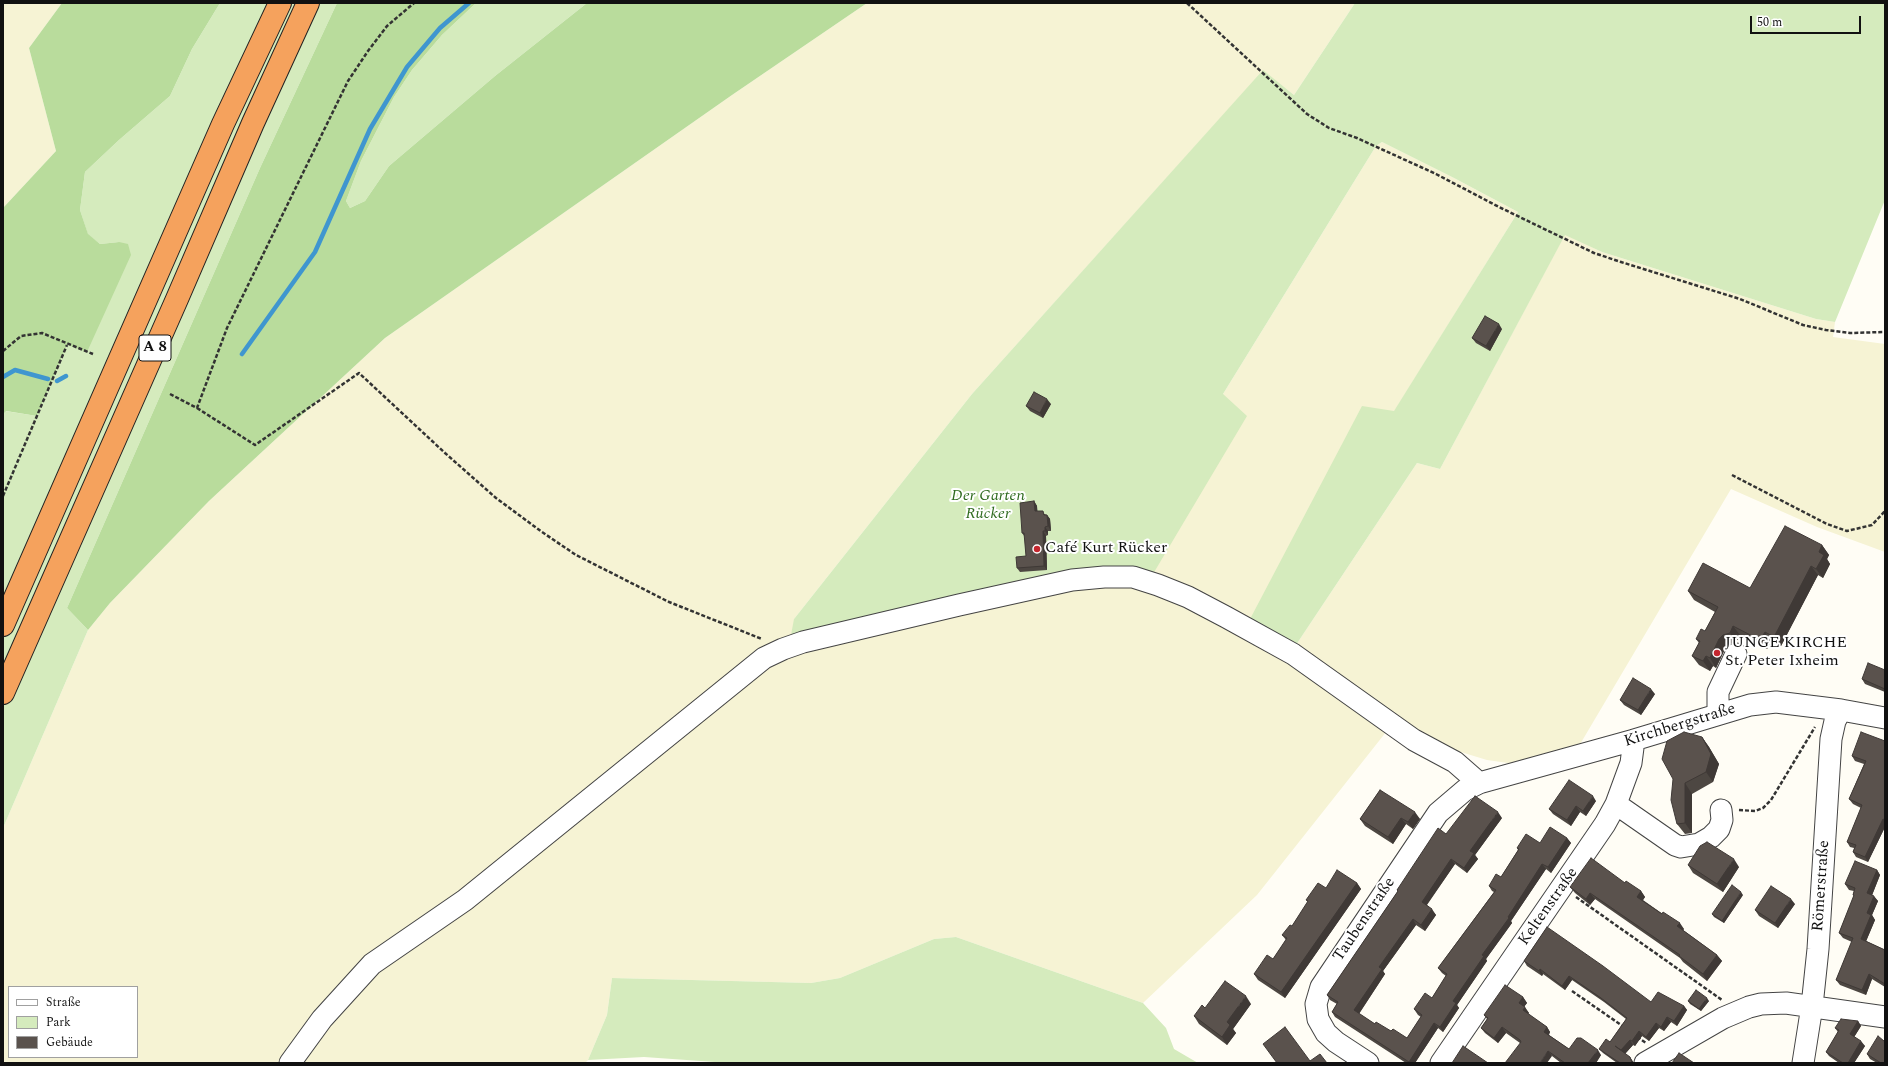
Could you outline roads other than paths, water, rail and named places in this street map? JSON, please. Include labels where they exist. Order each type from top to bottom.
[{"type":"highway","name":"A 8","points":[[3,625],[223,124],[280,3]]},
{"type":"highway","name":"A 8","points":[[3,693],[253,123],[308,3]]},
{"type":"street","points":[[290,1063],[322,1019],[372,964],[465,900],[764,658],[783,649],[952,607],[1072,580],[1104,577],[1132,577],[1158,585],[1188,597],[1293,654],[1414,740],[1455,762],[1479,783]]},
{"type":"street","points":[[1718,714],[1718,692],[1736,654]]},
{"type":"street","name":"Kirchbergstraße","points":[[1479,783],[1634,740],[1750,705],[1776,702],[1834,709],[1885,718]]},
{"type":"street","name":"Römerstraße","points":[[1803,1063],[1812,1006],[1818,949],[1831,738],[1835,721],[1834,709]]},
{"type":"street","name":"Keltenstraße","points":[[1441,1063],[1606,824],[1616,804],[1631,763],[1634,740]]},
{"type":"street","name":"Taubenstraße","points":[[1368,1063],[1336,1042],[1326,1033],[1318,1019],[1316,1004],[1321,987],[1438,813],[1460,794],[1479,783]]},
{"type":"street","points":[[1616,804],[1675,845],[1681,847],[1699,844],[1711,837],[1719,829],[1722,820],[1721,810]]},
{"type":"street","points":[[1646,1053],[1749,1007],[1773,1002],[1812,1006],[1885,1017]]},
{"type":"waterway","points":[[242,354],[315,252],[370,129],[407,67],[440,28],[469,3]]},
{"type":"waterway","points":[[3,377],[15,370],[48,379]]},
{"type":"waterway","points":[[57,381],[66,376]]},
{"type":"place","name":"Café Kurt Rücker","points":[[1037,549]]},
{"type":"place","name":"JUNGE KIRCHE St. Peter Ixheim","points":[[1717,653]]},
{"type":"park label","name":"Der Garten Rücker","points":[[988,506]]}]
